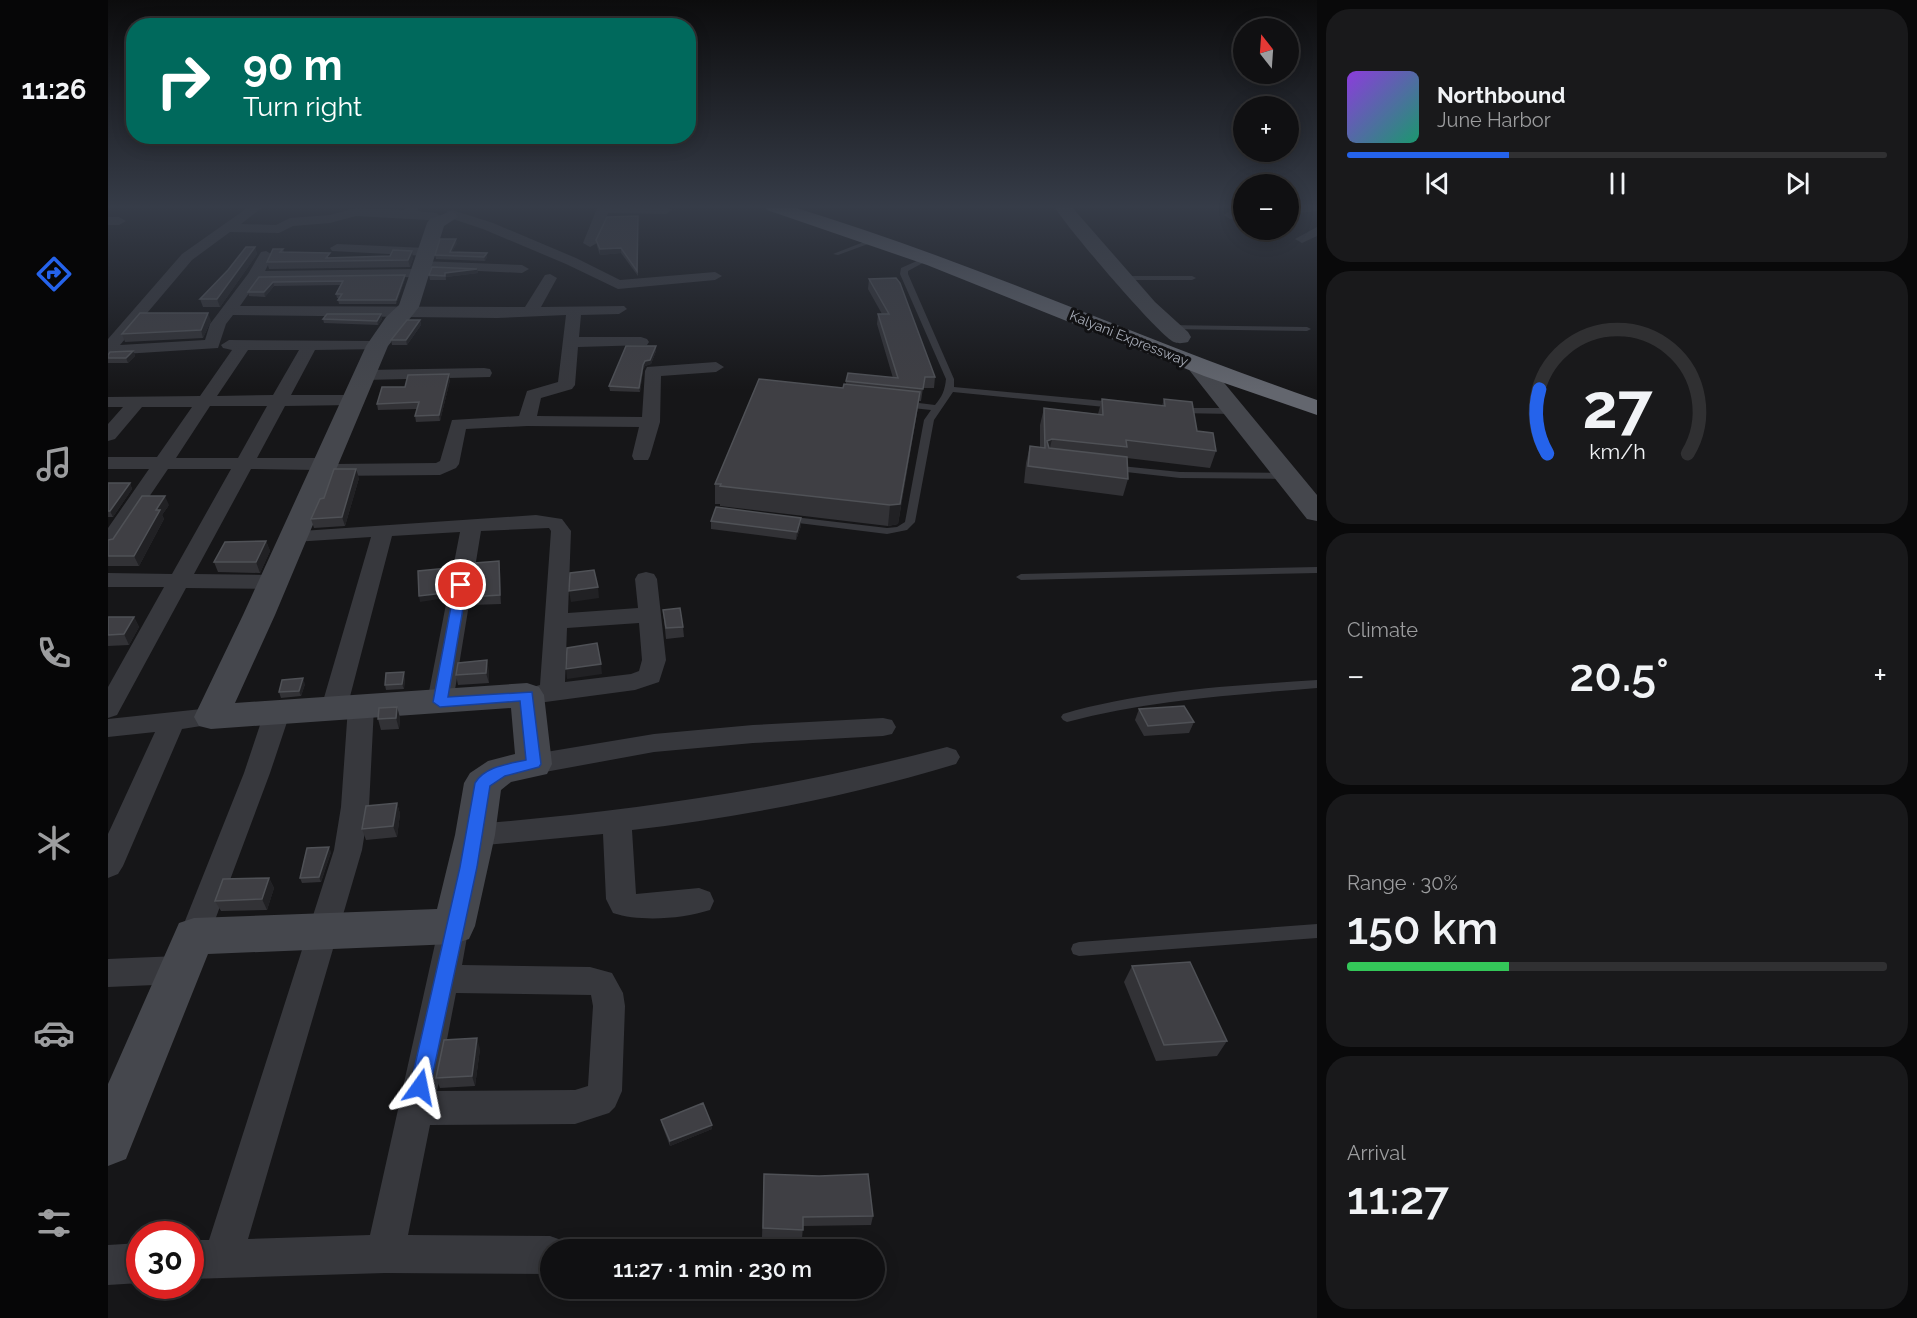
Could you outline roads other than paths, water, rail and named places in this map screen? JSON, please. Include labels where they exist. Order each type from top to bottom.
[{"type":"highway","name":"Kalyani Expressway","points":[[955,268],[1205,357],[1317,408]]},
{"type":"highway","points":[[969,268],[1314,392]]},
{"type":"highway","points":[[987,268],[1314,392]]},
{"type":"highway","name":"Kalyani Expressway","points":[[1003,268],[1174,332],[1205,357]]},
{"type":"street","points":[[108,349],[178,268]]},
{"type":"street","points":[[212,345],[218,324],[259,268]]},
{"type":"street","points":[[255,275],[286,268]]},
{"type":"street","points":[[212,717],[365,374],[402,312],[409,307],[421,268]]},
{"type":"street","points":[[584,268],[618,285],[715,276]]},
{"type":"street","points":[[1115,268],[1174,332]]},
{"type":"street","points":[[530,312],[550,278]]},
{"type":"street","points":[[203,314],[227,312],[530,312],[619,309]]},
{"type":"street","points":[[527,421],[533,395],[566,385],[574,310]]},
{"type":"street","points":[[138,314],[159,314]]},
{"type":"street","points":[[569,342],[641,342]]},
{"type":"street","points":[[108,349],[212,345],[310,345],[365,374]]},
{"type":"street","points":[[108,543],[243,345]]},
{"type":"street","points":[[310,345],[180,580],[110,726],[539,694],[634,682],[650,676],[654,660],[646,579]]},
{"type":"street","points":[[1205,357],[1233,411],[1317,513]]},
{"type":"street","points":[[641,456],[651,422],[653,371],[716,367]]},
{"type":"street","points":[[108,402],[278,401],[365,374],[484,373]]},
{"type":"street","points":[[108,435],[137,402]]},
{"type":"street","points":[[108,464],[440,469],[448,464],[458,424],[527,421],[651,422]]},
{"type":"street","points":[[294,536],[546,521],[560,527],[557,621],[539,694],[534,764]]},
{"type":"street","points":[[440,702],[471,527]]},
{"type":"street","points":[[383,531],[347,708],[353,830],[323,931],[207,1259],[385,1254],[540,1255]]},
{"type":"street","points":[[108,580],[273,582]]},
{"type":"street","points":[[557,621],[650,615]]},
{"type":"street","points":[[108,1141],[194,936],[249,794],[277,713]]},
{"type":"street","points":[[108,866],[172,722]]},
{"type":"street","points":[[385,1254],[475,835],[483,783],[501,771],[654,743],[753,734],[883,727]]},
{"type":"street","points":[[475,835],[617,822],[695,812],[873,778],[947,757]]},
{"type":"street","points":[[617,822],[621,899],[624,904],[635,907],[699,901]]},
{"type":"street","points":[[194,936],[454,926]]},
{"type":"street","points":[[108,973],[178,970]]},
{"type":"street","points":[[416,1108],[575,1107],[591,1105],[602,1098],[606,1091],[609,1006],[608,993],[601,983],[443,980]]},
{"type":"street","points":[[108,1265],[126,1264]]},
{"type":"lane","points":[[780,518],[887,531],[907,527],[910,522],[929,420],[935,408],[948,396],[950,379],[904,274],[904,270],[909,268]]},
{"type":"lane","points":[[1125,279],[1192,278]]},
{"type":"lane","points":[[1174,332],[1306,329]]},
{"type":"lane","points":[[950,389],[1122,406]]},
{"type":"lane","points":[[889,403],[935,408]]},
{"type":"lane","points":[[1166,410],[1233,411]]},
{"type":"lane","points":[[1102,467],[1180,476],[1287,476]]},
{"type":"lane","points":[[1022,577],[1317,570]]},
{"type":"lane","points":[[1067,717],[1108,705],[1145,698],[1317,684]]},
{"type":"lane","points":[[1079,949],[1317,931]]}]
